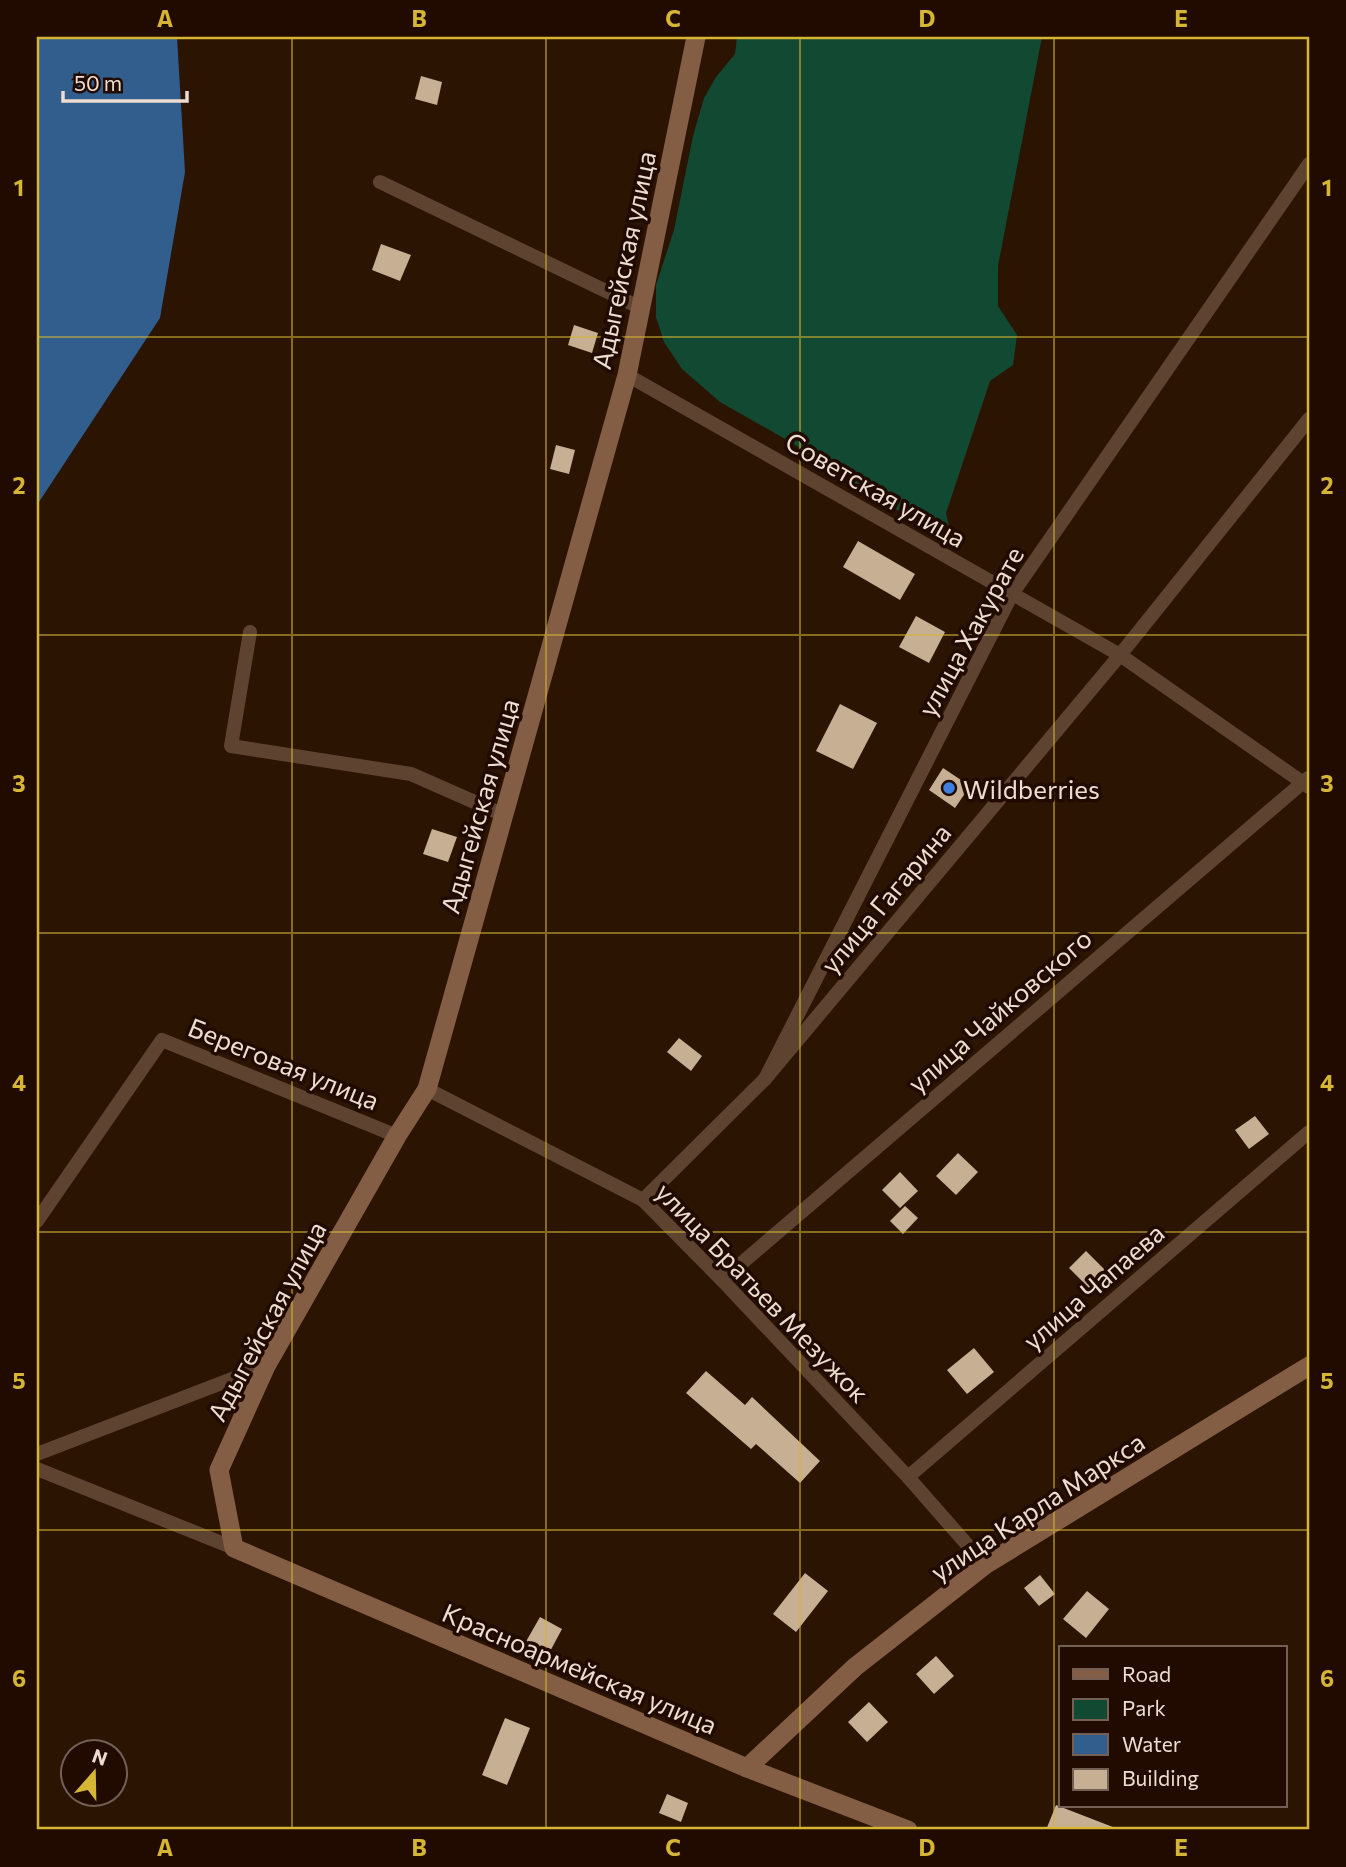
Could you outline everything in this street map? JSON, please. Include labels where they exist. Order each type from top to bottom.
[{"type":"main road","name":"Адыгейская улица","points":[[233,1548],[219,1470],[267,1366],[397,1136],[427,1089],[626,375],[696,37]]},
{"type":"main road","name":"улица Карла Маркса","points":[[747,1768],[855,1667],[985,1565],[1309,1366]]},
{"type":"main road","name":"Красноармейская улица","points":[[233,1548],[747,1768],[908,1830]]},
{"type":"street","name":"улица Хакурате","points":[[765,1079],[1012,594],[1309,164]]},
{"type":"street","points":[[380,181],[640,307]]},
{"type":"street","name":"Советская улица","points":[[626,375],[1120,655],[1307,782]]},
{"type":"street","name":"улица Гагарина","points":[[643,1200],[765,1079],[1120,655],[1309,419]]},
{"type":"street","points":[[250,632],[231,746],[411,774],[504,815]]},
{"type":"street","name":"улица Чайковского","points":[[722,1280],[1307,782]]},
{"type":"street","name":"Береговая улица","points":[[37,1221],[162,1040],[397,1136]]},
{"type":"street","name":"улица Братьев Мезужок","points":[[427,1089],[643,1200],[908,1476],[985,1565]]},
{"type":"street","name":"улица Чапаева","points":[[908,1476],[1309,1132]]},
{"type":"street","points":[[37,1454],[267,1366]]},
{"type":"street","points":[[37,1469],[233,1548]]},
{"type":"green space","points":[[737,37],[1042,37],[998,266],[998,306],[1017,335],[1013,365],[990,381],[946,513],[949,526],[929,526],[860,491],[794,444],[720,402],[682,369],[664,342],[656,317],[656,285],[674,230],[693,136],[704,98],[716,77],[735,54]]},
{"type":"water","points":[[37,37],[177,37],[185,172],[160,318],[37,505]]},
{"type":"building","points":[[421,76],[442,82],[437,105],[415,99]]},
{"type":"building","points":[[381,244],[411,255],[400,281],[372,270]]},
{"type":"building","points":[[574,325],[598,333],[592,353],[568,345]]},
{"type":"building","points":[[556,445],[575,450],[569,474],[550,469]]},
{"type":"building","points":[[858,541],[915,574],[900,600],[843,567]]},
{"type":"building","points":[[916,616],[945,632],[929,663],[899,647]]},
{"type":"building","points":[[840,704],[877,723],[853,769],[816,751]]},
{"type":"building","name":"Wildberries","points":[[943,768],[970,786],[955,808],[929,790]]},
{"type":"building","points":[[432,829],[457,837],[448,862],[423,854]]},
{"type":"building","points":[[679,1038],[702,1056],[691,1071],[667,1052]]},
{"type":"building","points":[[1255,1116],[1269,1134],[1249,1149],[1235,1130]]},
{"type":"building","points":[[958,1153],[978,1172],[956,1195],[936,1176]]},
{"type":"building","points":[[900,1172],[918,1191],[900,1208],[882,1190]]},
{"type":"building","points":[[905,1206],[918,1218],[903,1234],[890,1221]]},
{"type":"building","points":[[1086,1251],[1108,1273],[1091,1290],[1069,1268]]},
{"type":"building","points":[[974,1348],[994,1372],[967,1394],[947,1370]]},
{"type":"building","points":[[706,1371],[745,1405],[752,1397],[820,1461],[800,1483],[756,1444],[751,1449],[686,1393]]},
{"type":"building","points":[[805,1573],[828,1591],[796,1632],[773,1614]]},
{"type":"building","points":[[1040,1575],[1055,1594],[1039,1606],[1024,1588]]},
{"type":"building","points":[[1087,1591],[1109,1609],[1086,1638],[1063,1619]]},
{"type":"building","points":[[540,1617],[562,1629],[547,1657],[524,1645]]},
{"type":"building","points":[[936,1656],[954,1676],[934,1694],[916,1674]]},
{"type":"building","points":[[869,1702],[888,1722],[867,1742],[848,1722]]},
{"type":"building","points":[[505,1718],[530,1728],[507,1785],[482,1775]]},
{"type":"building","points":[[667,1794],[688,1803],[681,1822],[659,1813]]},
{"type":"building","points":[[1056,1805],[1118,1829],[1118,1830],[1046,1830]]},
{"type":"place","name":"Wildberries","points":[[949,788]]}]
